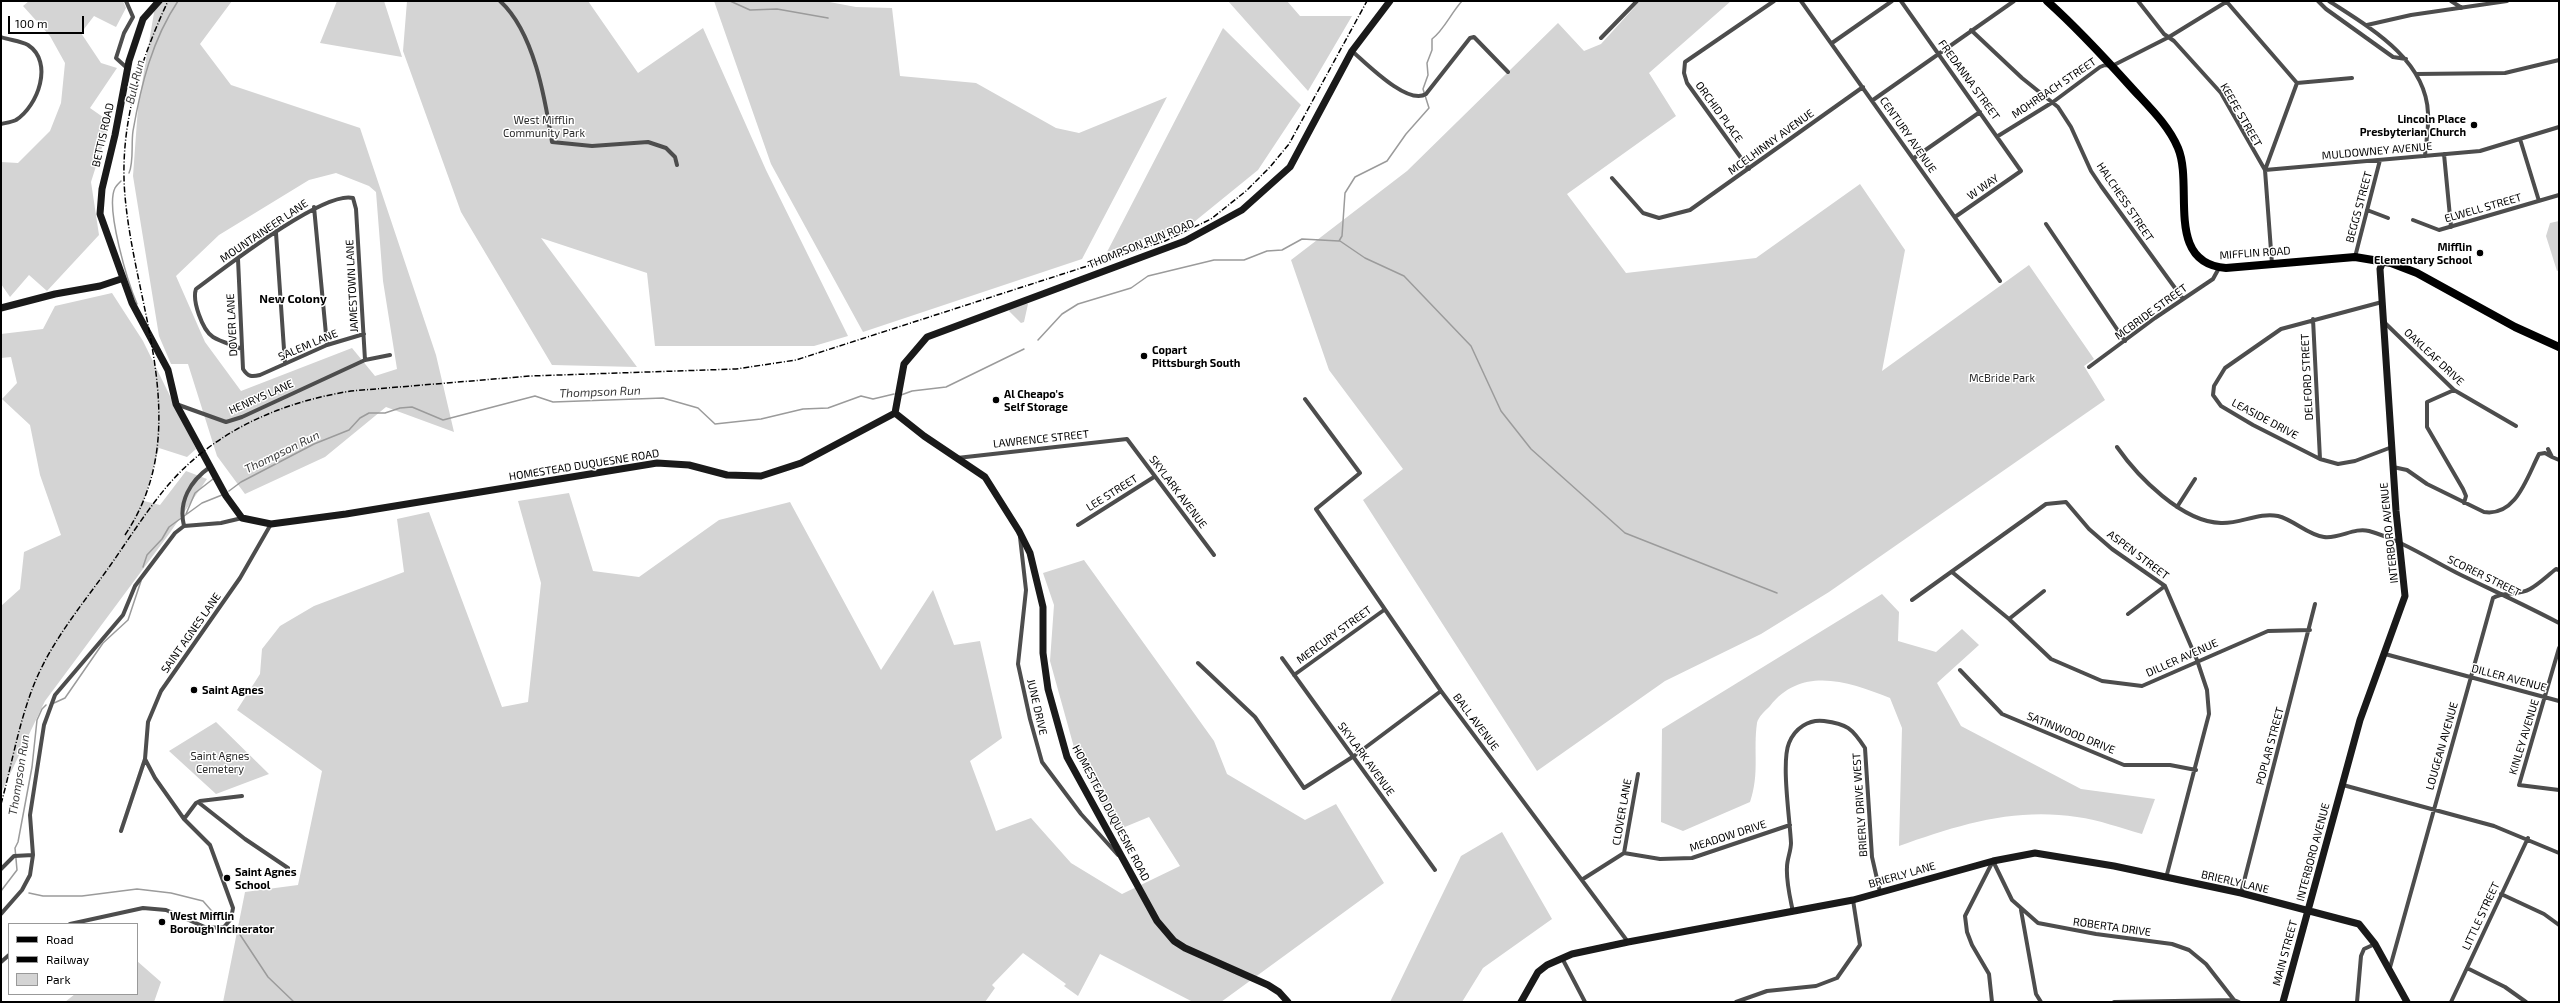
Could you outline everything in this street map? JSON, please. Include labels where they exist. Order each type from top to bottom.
[{"type":"main road","name":"MIFFLIN ROAD","points":[[2046,1],[2074,25],[2164,123],[2178,148],[2183,167],[2183,208],[2188,236],[2197,255],[2208,264],[2219,268],[2354,258],[2383,261],[2417,273],[2515,327],[2559,347]]},
{"type":"street","points":[[126,1],[132,17],[124,32],[116,58],[128,69]]},
{"type":"street","points":[[500,1],[518,22],[532,59],[545,98],[552,142],[592,146],[648,142],[658,144],[675,157],[676,165]]},
{"type":"street","name":"THOMPSON RUN ROAD","points":[[895,413],[904,364],[927,337],[1185,241],[1242,210],[1290,167],[1352,51],[1390,1]]},
{"type":"street","points":[[1601,38],[1637,1]]},
{"type":"street","name":"ORCHID PLACE","points":[[1749,169],[1687,83],[1684,74],[1685,62],[1774,1]]},
{"type":"street","name":"CENTURY AVENUE","points":[[1800,1],[1873,100],[2000,281]]},
{"type":"street","points":[[1832,43],[1892,1]]},
{"type":"street","name":"FREDANNA STREET","points":[[1901,1],[1998,136],[2021,171]]},
{"type":"street","points":[[1873,100],[1939,54],[1970,30],[2014,1]]},
{"type":"street","name":"KEEFE STREET","points":[[2138,1],[2169,37],[2204,72],[2221,93],[2256,159],[2265,170]]},
{"type":"street","points":[[2226,1],[2297,83]]},
{"type":"street","name":"MOHRBACH STREET","points":[[1998,136],[2053,102],[2100,67],[2106,65],[2112,66],[2169,37],[2226,1]]},
{"type":"street","points":[[2318,1],[2326,9],[2393,57],[2406,59]]},
{"type":"street","points":[[2329,1],[2367,25],[2406,59],[2416,74],[2426,96],[2428,113],[2425,156]]},
{"type":"street","points":[[2452,1],[2462,8]]},
{"type":"street","points":[[2367,25],[2411,15],[2507,1]]},
{"type":"street","name":"BETTIS ROAD","points":[[121,279],[100,214],[100,200],[128,69],[143,19],[158,2]]},
{"type":"street","name":"HALCHESS STREET","points":[[1970,30],[2022,78],[2053,102],[2072,126],[2091,171],[2183,299]]},
{"type":"street","points":[[1,37],[27,45],[36,53],[41,67],[41,79],[33,102],[16,120],[1,124]]},
{"type":"street","points":[[1352,51],[1382,78],[1414,98],[1421,98],[1426,94],[1470,38],[1474,37],[1508,72]]},
{"type":"street","points":[[2416,74],[2505,73],[2559,60]]},
{"type":"street","points":[[2297,83],[2352,78]]},
{"type":"street","points":[[2272,264],[2265,170],[2297,83]]},
{"type":"street","name":"MCELHINNY AVENUE","points":[[1612,178],[1643,213],[1660,218],[1690,210],[1862,87]]},
{"type":"street","points":[[1914,158],[1980,112]]},
{"type":"street","name":"MULDOWNEY AVENUE","points":[[2265,170],[2480,151],[2559,127]]},
{"type":"street","points":[[2520,139],[2539,201]]},
{"type":"street","points":[[2444,154],[2451,226]]},
{"type":"street","name":"BEGGS STREET","points":[[2354,258],[2380,160]]},
{"type":"street","name":"W WAY","points":[[1955,217],[2021,171]]},
{"type":"street","name":"ELWELL STREET","points":[[2413,220],[2439,230],[2559,195]]},
{"type":"street","name":"MOUNTAINEER LANE","points":[[242,349],[212,337],[208,333],[193,296],[196,289],[276,232],[314,208],[346,196],[353,198]]},
{"type":"street","name":"JAMESTOWN LANE","points":[[353,198],[356,209],[365,360]]},
{"type":"street","points":[[314,208],[327,345]]},
{"type":"street","points":[[2367,210],[2388,218]]},
{"type":"street","points":[[2046,224],[2125,341]]},
{"type":"street","points":[[276,232],[285,364]]},
{"type":"street","name":"DOVER LANE","points":[[238,259],[243,369],[246,374],[252,377],[260,375]]},
{"type":"street","name":"INTERBORO AVENUE","points":[[2309,910],[2360,720],[2405,596],[2392,447],[2382,302],[2380,269],[2383,261]]},
{"type":"street","name":"MCBRIDE STREET","points":[[2089,367],[2183,299],[2213,280],[2219,268]]},
{"type":"street","points":[[1,308],[55,294],[93,288],[121,279],[168,370],[176,404],[210,467],[242,518],[221,524],[184,526],[175,533],[135,586],[123,615],[55,695],[49,708],[42,739],[30,815],[33,855],[30,875],[22,890],[1,914]]},
{"type":"street","name":"LEASIDE DRIVE","points":[[2382,302],[2313,319],[2281,329],[2225,368],[2214,386],[2214,395],[2221,406],[2253,425],[2320,459],[2338,464],[2350,462],[2392,447]]},
{"type":"street","name":"DELFORD STREET","points":[[2313,319],[2320,459]]},
{"type":"street","name":"OAKLEAF DRIVE","points":[[2384,322],[2454,390],[2516,426]]},
{"type":"street","name":"SALEM LANE","points":[[260,375],[327,345],[364,334]]},
{"type":"street","points":[[365,360],[390,356]]},
{"type":"street","name":"HENRYS LANE","points":[[176,404],[226,422],[242,417],[365,360]]},
{"type":"street","points":[[2454,390],[2427,402],[2426,427],[2463,489],[2466,496],[2464,503]]},
{"type":"street","name":"BALL AVENUE","points":[[1305,399],[1360,474],[1316,509],[1441,691],[1583,879],[1628,942]]},
{"type":"street","name":"HOMESTEAD DUQUESNE ROAD","points":[[242,518],[271,524],[346,514],[657,463],[689,465],[727,474],[761,476],[801,463],[895,413],[924,436],[985,477],[1019,531],[1030,553],[1043,607],[1043,653],[1048,689],[1067,756],[1121,858],[1157,920],[1174,941],[1268,985],[1280,992],[1288,1002]]},
{"type":"street","name":"LAWRENCE STREET","points":[[957,458],[1127,439]]},
{"type":"street","name":"SKYLARK AVENUE","points":[[1127,439],[1214,555]]},
{"type":"street","name":"SCORER STREET","points":[[2117,447],[2144,482],[2178,507],[2220,524],[2239,522],[2267,515],[2278,516],[2322,537],[2335,538],[2357,531],[2367,530],[2400,544],[2557,622]]},
{"type":"street","points":[[2548,449],[2552,457]]},
{"type":"street","points":[[2394,467],[2407,470],[2427,484],[2484,512],[2501,511],[2512,504],[2539,454],[2545,453],[2559,460]]},
{"type":"street","points":[[184,526],[182,518],[184,501],[190,487],[210,467]]},
{"type":"street","name":"LEE STREET","points":[[1078,525],[1154,476]]},
{"type":"street","points":[[2178,507],[2195,479]]},
{"type":"street","name":"ASPEN STREET","points":[[1912,600],[2046,504],[2066,502],[2089,529],[2112,549],[2165,586],[2197,660],[2207,690],[2209,714],[2196,770],[2166,878]]},
{"type":"street","name":"SAINT AGNES LANE","points":[[121,831],[145,759],[148,722],[161,691],[240,578],[271,524]]},
{"type":"street","name":"JUNE DRIVE","points":[[1019,531],[1026,590],[1018,664],[1030,719],[1042,762],[1081,814],[1121,858]]},
{"type":"street","points":[[2499,594],[2515,594],[2530,589],[2556,569],[2559,570]]},
{"type":"street","name":"DILLER AVENUE","points":[[1952,572],[2009,619],[2051,659],[2102,681],[2142,686],[2197,660],[2268,631],[2310,630]]},
{"type":"street","points":[[2128,614],[2165,586]]},
{"type":"street","points":[[2009,619],[2044,591]]},
{"type":"street","name":"LOUGEAN AVENUE","points":[[2389,971],[2493,598],[2499,594]]},
{"type":"street","name":"POPLAR STREET","points":[[2241,893],[2310,630],[2315,604]]},
{"type":"street","name":"MERCURY STREET","points":[[1294,675],[1384,610]]},
{"type":"street","points":[[2557,622],[2559,628]]},
{"type":"street","name":"KINLEY AVENUE","points":[[2559,648],[2519,785],[2559,790]]},
{"type":"street","name":"DILLER AVENUE","points":[[2385,654],[2559,701]]},
{"type":"street","name":"SKYLARK AVENUE","points":[[1282,658],[1435,870]]},
{"type":"street","points":[[1198,663],[1254,717],[1304,788],[1354,756],[1441,691]]},
{"type":"street","name":"SATINWOOD DRIVE","points":[[1960,670],[2002,714],[2124,765],[2170,765],[2196,770]]},
{"type":"street","name":"BRIERLY DRIVE WEST","points":[[1790,825],[1787,760],[1788,744],[1796,730],[1815,720],[1845,724],[1856,734],[1865,748],[1872,858],[1880,892]]},
{"type":"street","points":[[75,923],[143,908],[166,910],[207,928],[217,929],[228,924],[232,908],[210,845],[184,819],[155,778],[145,759]]},
{"type":"street","name":"CLOVER LANE","points":[[1624,853],[1638,774]]},
{"type":"street","points":[[2343,785],[2494,826],[2528,838],[2559,853]]},
{"type":"street","points":[[184,819],[198,802],[242,796]]},
{"type":"street","points":[[198,802],[244,839],[288,868]]},
{"type":"street","points":[[1790,825],[1791,846],[1787,865],[1787,882],[1793,913]]},
{"type":"street","name":"MEADOW DRIVE","points":[[1624,853],[1660,859],[1692,858],[1790,825]]},
{"type":"street","name":"LITTLE STREET","points":[[2451,1002],[2528,838]]},
{"type":"street","points":[[1583,879],[1624,853]]},
{"type":"street","name":"BRIERLY LANE","points":[[1521,1002],[1538,972],[1562,958],[1628,942],[1793,913],[1853,900],[1993,861],[2020,855],[2049,854],[2241,893],[2359,924],[2375,944],[2408,1002]]},
{"type":"street","points":[[1,869],[14,856],[33,855]]},
{"type":"street","points":[[1992,1002],[1989,974],[1972,945],[1967,932],[1965,916],[1993,861]]},
{"type":"street","name":"ROBERTA DRIVE","points":[[1993,861],[2012,900],[2021,910],[2038,923],[2088,933],[2172,944],[2189,950],[2206,964],[2234,1000]]},
{"type":"street","points":[[2501,894],[2544,914],[2559,925]]},
{"type":"street","points":[[1736,1002],[1767,991],[1816,986],[1837,978],[1860,945],[1853,900]]},
{"type":"street","points":[[2021,910],[2036,994],[2041,1002]]},
{"type":"street","name":"MAIN STREET","points":[[2283,1002],[2309,910]]},
{"type":"street","points":[[2357,1002],[2361,956],[2364,950],[2375,944]]},
{"type":"street","points":[[1562,958],[1585,1002]]},
{"type":"street","points":[[2467,968],[2505,987],[2526,1002]]},
{"type":"street","points":[[2114,1002],[2234,1000],[2239,1002]]},
{"type":"green space","points":[[29,1],[123,1],[126,8],[116,27],[94,16],[81,33],[101,63],[117,68],[90,108],[110,122],[91,182],[99,235],[47,291],[29,275],[10,297],[1,284],[1,162],[18,163],[50,131],[61,103],[65,63],[50,36],[23,6]]},
{"type":"green space","points":[[156,1],[232,1],[200,44],[231,85],[360,128],[436,355],[454,432],[386,407],[325,457],[245,494],[217,456],[188,364],[171,364],[159,336],[133,176],[138,107]],"holes":[[[336,173],[369,186],[376,192],[383,281],[397,369],[375,376],[352,348],[241,391],[205,342],[176,276],[219,235],[309,180]]]},
{"type":"green space","points":[[337,1],[384,1],[402,57],[320,43]]},
{"type":"green space","name":"West Mifflin Community Park","points":[[407,1],[588,1],[638,73],[703,28],[766,170],[848,336],[814,346],[655,346],[647,273],[541,238],[637,367],[552,365],[461,212],[403,51]]},
{"type":"green space","points":[[714,1],[824,1],[856,7],[892,8],[900,76],[976,83],[1056,128],[1079,133],[1167,97],[1082,259],[863,332],[771,164]]},
{"type":"green space","points":[[1228,1],[1287,1],[1300,16],[1352,16],[1308,91]]},
{"type":"green space","name":"McBride Park","points":[[1640,1],[1731,1],[1649,73],[1676,116],[1567,194],[1626,273],[1756,258],[1860,184],[1905,250],[1882,371],[2029,265],[2094,359],[2084,366],[2105,400],[1829,592],[1761,634],[1665,681],[1537,771],[1363,500],[1403,469],[1329,370],[1291,260],[1407,171],[1558,23],[1584,51],[1601,44]]},
{"type":"green space","points":[[1223,28],[1301,105],[1258,170],[1194,222],[1107,252]]},
{"type":"green space","points":[[2559,221],[2559,270],[2557,271],[2546,236],[2550,223]]},
{"type":"green space","points":[[112,293],[143,341],[196,449],[187,457],[159,448],[144,501],[160,505],[186,471],[207,479],[169,534],[45,701],[1,793],[1,606],[20,589],[24,552],[61,535],[40,475],[30,425],[2,399],[17,383],[11,357],[1,358],[1,334],[43,329],[55,306]]},
{"type":"green space","points":[[1025,302],[1028,304],[1024,322],[1021,323],[1009,311],[1010,308]]},
{"type":"green space","points":[[569,493],[593,571],[639,577],[719,520],[790,502],[881,670],[933,590],[954,645],[980,641],[1002,738],[970,761],[996,831],[1031,818],[1071,863],[1122,894],[1180,866],[1149,817],[1115,831],[1075,751],[1050,661],[1054,605],[1043,573],[1084,560],[1214,741],[1227,774],[1305,820],[1336,804],[1384,883],[1221,1002],[1193,1002],[1100,954],[1078,996],[1064,986],[1066,984],[1023,953],[992,985],[995,988],[985,1002],[223,1002],[245,892],[298,885],[322,771],[237,710],[260,674],[262,649],[280,626],[314,606],[404,572],[397,519],[429,512],[502,707],[528,702],[541,583],[518,501]]},
{"type":"green space","points":[[1882,594],[1899,612],[1898,641],[1936,652],[1962,629],[1979,645],[1937,683],[1961,726],[2081,789],[2155,799],[2142,834],[2085,818],[2031,814],[2009,816],[1964,825],[1899,846],[1902,728],[1890,698],[1859,687],[1827,681],[1811,681],[1797,685],[1783,693],[1759,718],[1756,733],[1756,772],[1750,802],[1683,831],[1661,822],[1662,729]]},
{"type":"green space","name":"Saint Agnes Cemetery","points":[[216,722],[269,774],[216,794],[169,751]]},
{"type":"green space","points":[[1502,832],[1552,919],[1483,968],[1462,1002],[1390,1002],[1461,856]]},
{"type":"green space","points":[[138,962],[161,982],[154,1002],[65,1002],[74,995],[138,995]]},
{"type":"waterway","name":"Bull Run","points":[[129,173],[131,169],[133,131],[144,80],[154,47],[178,1]]},
{"type":"waterway","points":[[730,1],[750,10],[777,9],[828,18]]},
{"type":"waterway","name":"Thompson Run","points":[[1038,340],[1062,314],[1078,304],[1131,288],[1148,276],[1214,260],[1244,260],[1267,251],[1282,250],[1302,239],[1339,241],[1342,236],[1345,193],[1355,177],[1387,161],[1406,134],[1429,108],[1423,89],[1428,75],[1427,63],[1432,50],[1432,39],[1440,31],[1462,1]]},
{"type":"waterway","name":"Bull Run","points":[[121,181],[115,188],[113,198],[115,228],[123,263],[137,304]]},
{"type":"waterway","points":[[1340,241],[1365,258],[1404,276],[1471,346],[1501,411],[1531,449],[1625,533],[1777,593]]},
{"type":"waterway","name":"Thompson Run","points":[[901,395],[912,391],[946,387],[1024,349]]},
{"type":"waterway","name":"Thompson Run","points":[[229,491],[241,482],[314,444],[349,430],[360,418],[369,413],[385,413],[400,408],[412,407],[443,420],[535,396],[553,402],[663,398],[698,408],[715,424],[761,419],[803,409],[828,408],[861,396],[873,399],[894,394]]},
{"type":"waterway","name":"Bull Run","points":[[186,514],[195,493],[213,479]]},
{"type":"waterway","name":"Thompson Run","points":[[143,567],[147,555],[162,539],[169,527],[202,503],[222,495]]},
{"type":"waterway","name":"Thompson Run","points":[[54,703],[65,698],[103,643],[128,620],[141,581]]},
{"type":"waterway","name":"Thompson Run","points":[[1,891],[17,870],[15,848],[18,842],[32,767],[37,720],[42,709],[46,705]]},
{"type":"waterway","points":[[29,893],[43,896],[82,896],[137,889],[171,893],[203,901],[217,917]]},
{"type":"waterway","points":[[237,930],[268,977],[294,1002]]},
{"type":"railway","points":[[125,535],[146,495],[156,453],[159,411],[155,368],[131,239],[125,196],[125,145],[128,120],[140,72],[148,48],[168,1]]},
{"type":"railway","points":[[1,804],[29,697],[42,667],[58,638],[169,484],[187,465],[208,448],[229,434],[252,421],[275,411],[325,396],[351,391],[530,376],[736,369],[796,360],[1165,241],[1211,219],[1246,191],[1270,167],[1289,144],[1367,1]]},
{"type":"place","name":"Lincoln Place Presbyterian Church","points":[[2474,125]]},
{"type":"place","name":"Mifflin Elementary School","points":[[2480,253]]},
{"type":"place","name":"Copart Pittsburgh South","points":[[1144,356]]},
{"type":"place","name":"Al Cheapo's Self Storage","points":[[996,400]]},
{"type":"place","name":"Saint Agnes","points":[[194,690]]},
{"type":"place","name":"Saint Agnes School","points":[[227,878]]},
{"type":"place","name":"West Mifflin Borough Incinerator","points":[[162,922]]},
{"type":"district","name":"New Colony","points":[[293,299]]}]
